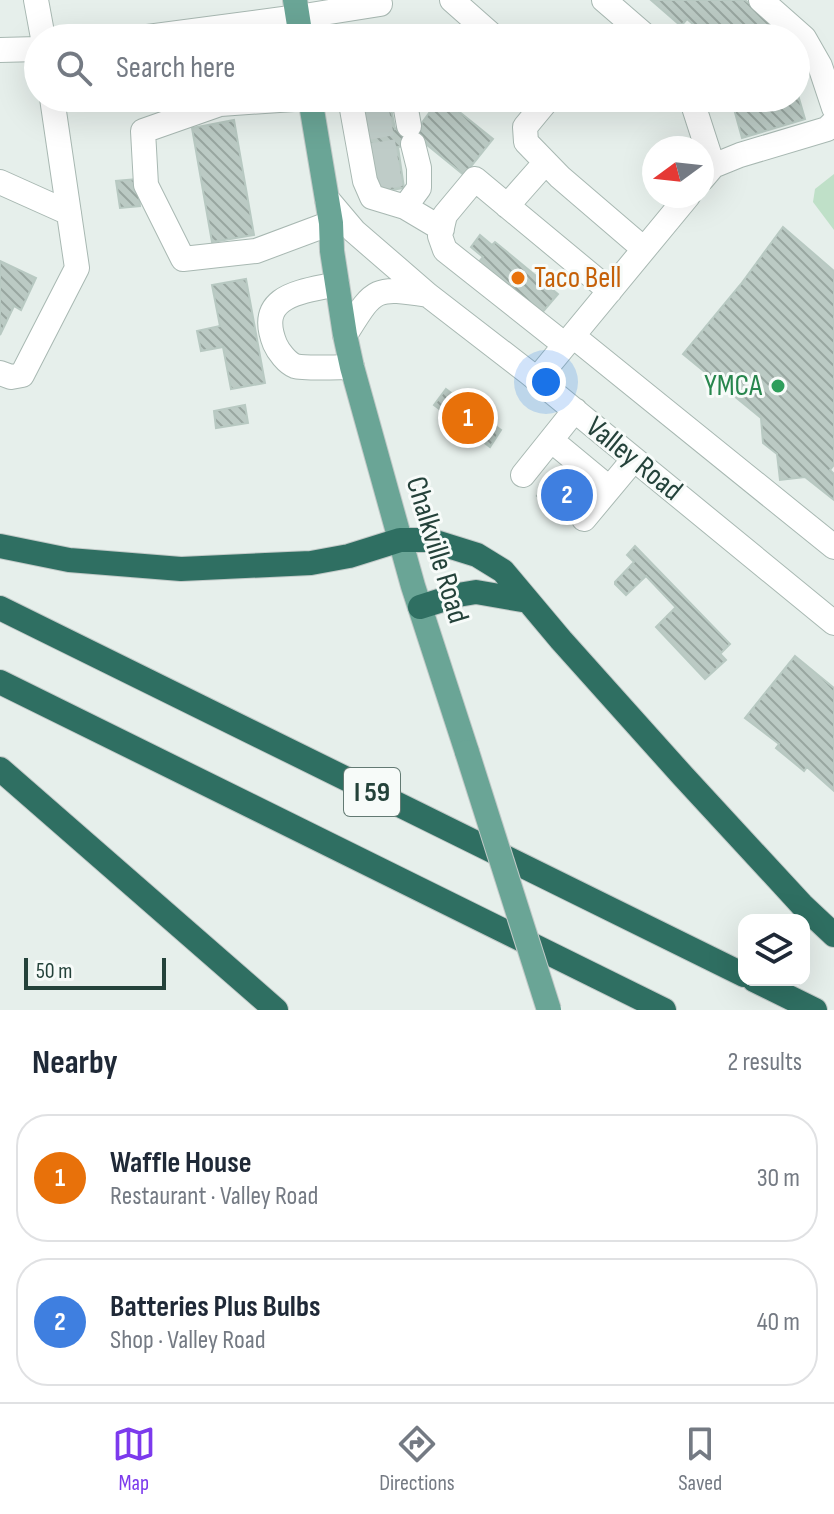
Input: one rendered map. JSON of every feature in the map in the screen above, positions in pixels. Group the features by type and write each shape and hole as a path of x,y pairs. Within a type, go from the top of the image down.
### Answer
{"highway":[{"path":"0,546 69,560 181,569 311,563 349,556 400,540 429,540 477,555 503,571 682,775 802,905 834,935"},
{"path":"420,607 476,592 528,601"},
{"name":"I 59","path":"0,608 738,972"},
{"name":"I 59","path":"0,682 664,1010"},
{"path":"0,769 276,1010"},
{"path":"766,986 815,1010"}],"main road":[{"name":"Chalkville Road","path":"312,112 352,367 420,607 549,1010"}],"street":[{"path":"36,0 40,24"},
{"path":"452,0 479,24"},
{"path":"604,0 632,24"},
{"path":"761,0 788,24"},
{"path":"251,24 380,4"},
{"path":"810,48 820,66 834,108"},
{"path":"0,50 24,49"},
{"path":"0,373 11,377 22,375 77,268 54,112"},
{"path":"197,112 143,131 146,185 183,259 256,251 327,203 369,168"},
{"path":"537,112 525,127 526,142 545,163 644,249"},
{"path":"694,112 700,136"},
{"path":"358,114 372,197 405,207 442,229"},
{"path":"714,169 740,155 827,129 834,122"},
{"path":"405,132 419,188 405,207"},
{"path":"507,206 545,163"},
{"path":"610,291 475,179 445,215 440,236 445,250 569,341 834,547"},
{"path":"0,182 69,213"},
{"name":"Valley Road","path":"327,203 354,231 428,295 537,379 834,623"},
{"path":"537,379 678,208"},
{"path":"337,284 290,295 278,302 271,316 270,330 276,348 295,366 352,367"},
{"path":"345,335 372,296 397,290 428,295"},
{"path":"523,475 575,410"},
{"path":"551,440 609,488"},
{"path":"584,519 634,459"}],"green space":[{"path":"834,174 834,230 813,202 815,189"}],"building":[{"path":"651,0 745,0 774,24 693,24 687,19 679,24"},
{"path":"365,112 392,112 395,129 421,124 430,112 459,112 493,139 464,175 426,142 398,147 404,188 379,192"},
{"path":"735,112 803,112 805,119 742,138"},
{"path":"234,120 254,235 212,242 192,128"},
{"path":"137,179 140,206 120,208 116,181"},
{"name":"YMCA","path":"783,227 834,271 834,465 830,470 834,474 834,500 805,477 780,480 777,454 763,443 761,418 683,354"},
{"name":"Taco Bell","path":"480,235 492,245 495,242 558,294 540,315 478,263 483,257 471,247"},
{"path":"0,261 36,278 21,310 14,306 0,335"},
{"path":"246,279 265,383 231,389 223,347 201,351 197,331 220,326 212,285"},
{"path":"446,389 501,430 490,447 434,405"},
{"path":"245,405 248,423 216,428 214,411"},
{"path":"562,467 594,494 569,523 537,496"},
{"path":"635,546 730,644 720,654 646,576 626,595 615,584 634,562 627,555"},
{"path":"676,607 726,660 705,679 656,627"},
{"path":"795,656 834,688 834,791 807,767 804,771 776,748 779,744 745,718"}],"tunnel":[{"path":"368,128 394,123"},
{"path":"373,155 398,151"},
{"path":"377,178 402,174"}],"place":[{"name":"Taco Bell","path":"518,278"},
{"name":"YMCA","path":"778,386"},
{"name":"Waffle House","path":"468,418"},
{"name":"Batteries Plus Bulbs","path":"567,495"}]}
